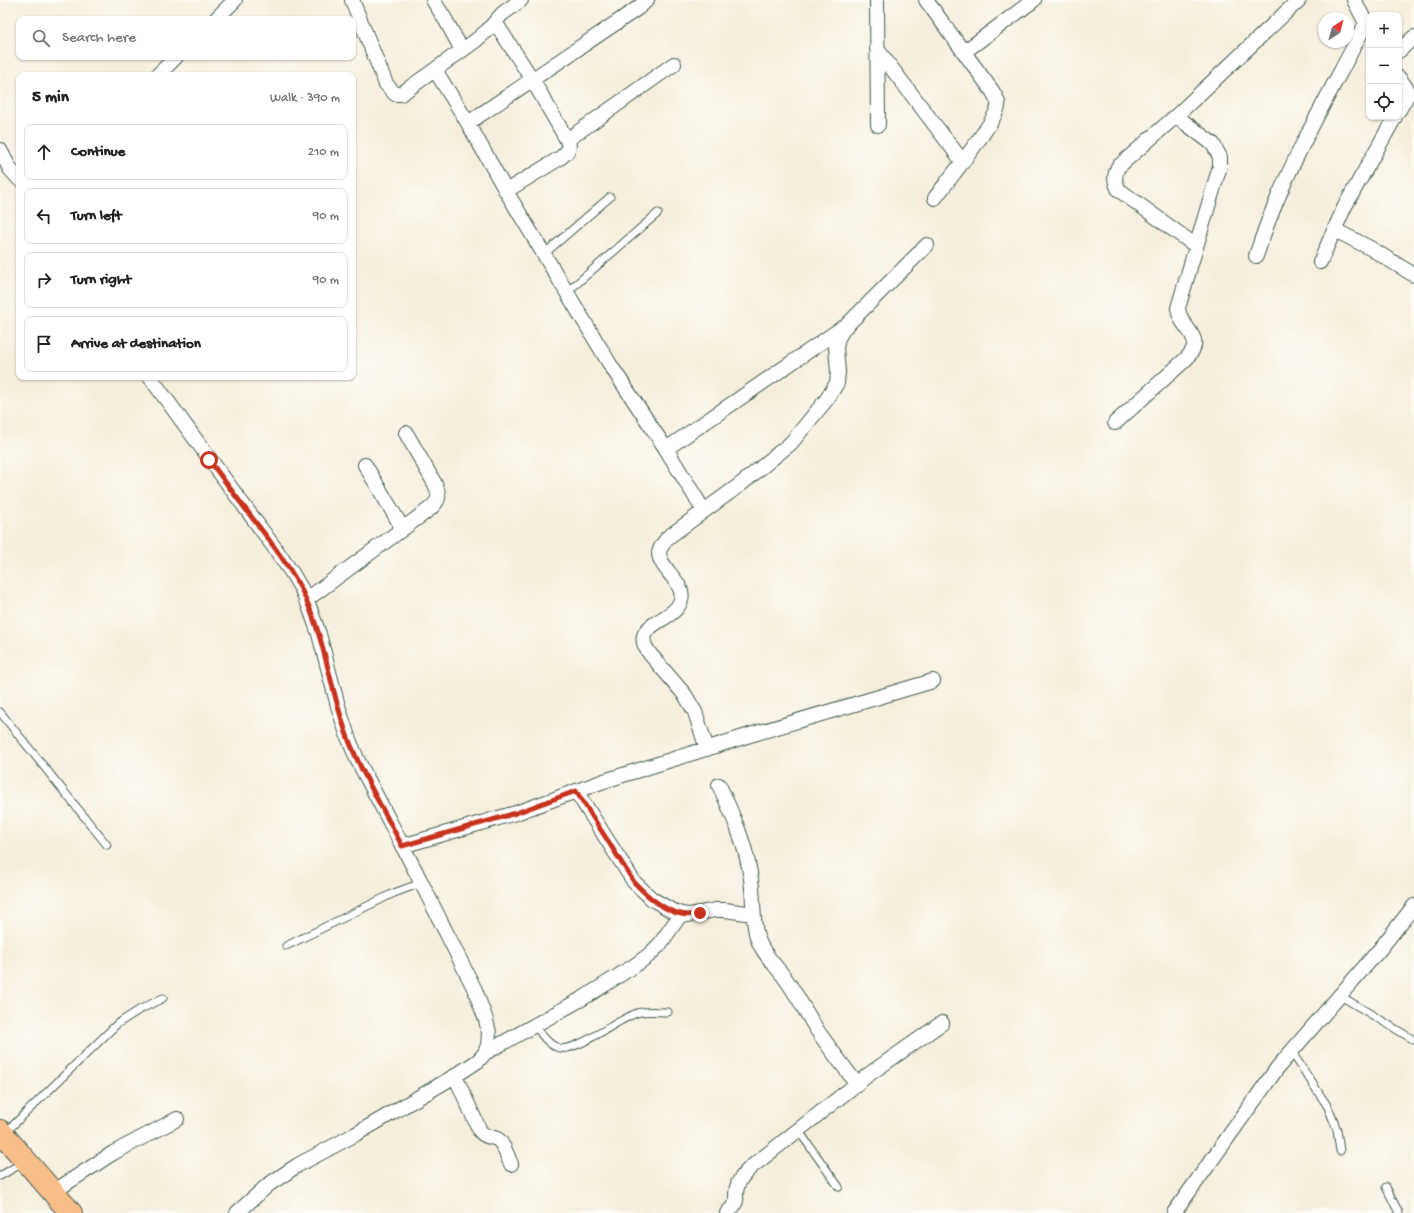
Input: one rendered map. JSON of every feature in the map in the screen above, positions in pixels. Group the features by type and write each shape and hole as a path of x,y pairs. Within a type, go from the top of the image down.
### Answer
{"highway":[{"path":"2,1133 71,1213"}],"street":[{"path":"219,16 235,0"},
{"path":"352,0 386,84 395,94 401,94 462,50 488,30 502,14 521,0"},
{"path":"433,0 462,50"},
{"path":"468,123 638,8 647,0"},
{"path":"877,0 878,125"},
{"path":"926,0 998,101 998,108 994,116 935,198"},
{"path":"964,52 1034,0"},
{"path":"1196,246 1119,190 1114,178 1118,167 1176,116 1298,0"},
{"path":"1354,0 1366,22"},
{"path":"495,22 532,80 569,146 567,152 563,155 506,190"},
{"path":"1256,256 1271,213 1291,169 1366,30"},
{"path":"1402,48 1414,37"},
{"path":"877,49 962,162"},
{"path":"161,72 173,60"},
{"path":"567,140 674,64"},
{"path":"435,70 468,123 506,190 611,366 666,449 704,511"},
{"path":"1402,82 1412,95 1402,107"},
{"path":"1115,423 1192,353 1195,346 1194,338 1178,315 1178,308 1220,166 1220,157 1213,144 1176,116"},
{"path":"1320,262 1349,200 1393,120"},
{"path":"0,150 10,169 16,176"},
{"path":"1335,230 1370,248 1414,275"},
{"path":"666,449 844,328 927,245"},
{"path":"707,749 695,712 685,695 645,648 643,642 644,633 672,613 679,606 681,601 682,595 680,588 661,560 659,554 667,538 741,484 791,443 827,399 837,383 838,372 836,348 838,338 844,328"},
{"path":"152,380 279,554 292,573 306,600 319,634 338,706 357,759 422,883 475,990 489,1033 488,1045 485,1053"},
{"path":"306,600 431,508 439,497 436,484 406,433"},
{"path":"365,465 403,529"},
{"path":"402,846 516,813 576,791 707,749 932,681"},
{"path":"719,785 737,824 745,851 750,873 756,934 760,944 794,991 818,1032 857,1084"},
{"path":"576,791 634,882 652,899 681,914 689,915 715,910 753,914"},
{"path":"1174,1213 1273,1074 1414,907"},
{"path":"237,1213 268,1185 298,1165 356,1134 455,1076 478,1061 485,1053 585,997 634,966 649,955 660,944 681,914"},
{"path":"726,1213 736,1203 737,1188 742,1176 750,1168 857,1084 942,1023"},
{"path":"455,1076 480,1131 486,1136 496,1138 500,1142 511,1164"},
{"path":"53,1192 113,1152 177,1119"}],"lane":[{"path":"544,254 610,197"},
{"path":"567,292 658,213"},
{"path":"0,712 107,845"},
{"path":"286,946 394,894 422,883"},
{"path":"1339,995 1414,1040"},
{"path":"2,1133 117,1024 139,1010 163,998"},
{"path":"535,1025 546,1040 560,1049 568,1048 589,1039 625,1018 638,1013 668,1012"},
{"path":"1292,1051 1328,1107 1337,1130 1340,1151"},
{"path":"798,1130 839,1187"},
{"path":"0,1176 26,1161"},
{"path":"1386,1187 1399,1213"}],"route":[{"path":"209,460 274,547 302,590 319,634 338,706 348,737 357,759 402,846 516,813 576,791 634,882 644,892 652,899 681,914 689,915 700,913"}]}
